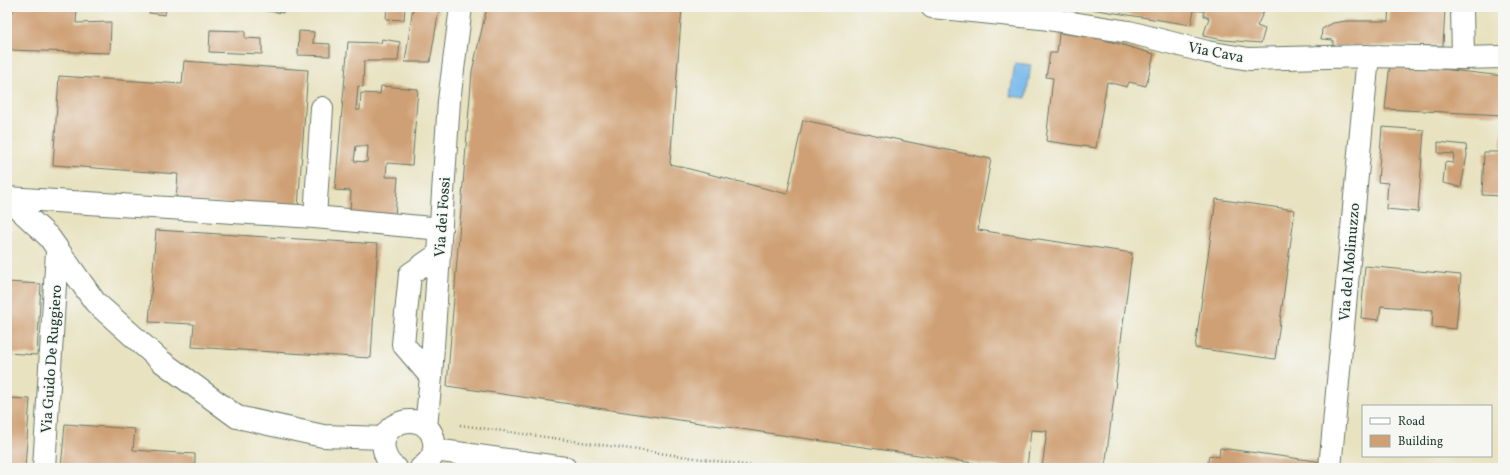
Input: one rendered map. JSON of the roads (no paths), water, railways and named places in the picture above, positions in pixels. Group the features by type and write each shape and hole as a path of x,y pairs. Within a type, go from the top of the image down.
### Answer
{"street":[{"name":"Via dei Fossi","path":"426,427 440,253 449,102 461,7"},
{"name":"Via Cava","path":"932,7 1041,18 1129,32 1207,52 1249,58 1368,56 1463,58 1503,57"},
{"path":"1462,7 1463,58"},
{"name":"Via del Molinuzzo","path":"1330,468 1368,56"},
{"path":"315,217 322,108"},
{"path":"7,198 315,217 441,229"},
{"name":"Via Guido De Ruggiero","path":"7,198 49,238 95,302 161,361 237,417 324,436 384,438"},
{"name":"Via Guido De Ruggiero","path":"44,468 57,251"},
{"path":"431,377 403,344 410,274 440,253"},
{"path":"396,468 387,460 383,447 384,438 390,428 403,421 412,420 426,427 431,433 434,441 435,450 429,463 421,468"},
{"path":"435,450 565,468"}],"water":[{"path":"1015,63 1031,65 1026,98 1010,96"}]}
